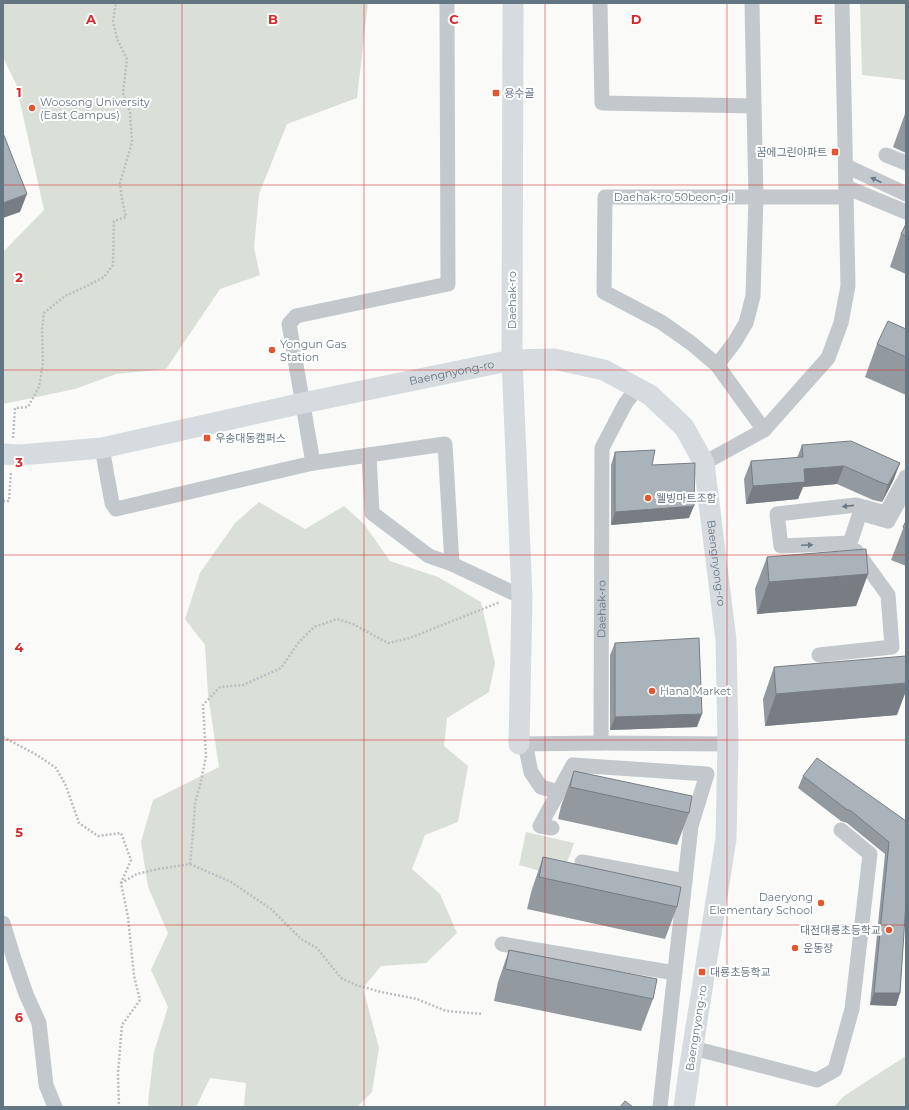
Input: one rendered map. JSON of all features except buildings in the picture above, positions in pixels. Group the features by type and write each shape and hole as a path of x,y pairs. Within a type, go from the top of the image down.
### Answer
{"main road":[{"name":"Daehak-ro","path":"513,3 512,360 517,594 523,744"},
{"name":"Baengnyong-ro","path":"3,454 20,455 102,448 303,403 512,360 554,359 604,370 650,395 684,427 704,462 726,640 728,744 726,839 684,1107"}],"street":[{"path":"313,463 289,324 296,316 448,284 447,3"},
{"path":"600,3 602,103 754,106"},
{"path":"717,365 734,343 746,323 753,296 756,197 752,3"},
{"path":"704,462 764,430 828,358 841,323 848,286 842,3"},
{"path":"886,155 906,163"},
{"path":"846,166 906,194"},
{"path":"846,192 906,212"},
{"name":"Daehak-ro 50beon-gil","path":"764,430 717,365 691,343 661,322 604,292 605,197 756,197 846,192"},
{"name":"Daehak-ro","path":"601,743 602,448 625,404 637,388"},
{"path":"102,448 112,504 116,508 313,463 445,444 452,564"},
{"path":"369,454 372,513 429,556 452,564 517,594"},
{"path":"850,543 782,546 777,514 856,505 886,512 906,477"},
{"path":"850,543 860,513 888,521 906,488"},
{"path":"819,655 892,647 888,595 850,543"},
{"path":"558,792 541,786 531,772 523,744 728,744"},
{"path":"552,828 540,826 573,765 707,774 691,826 660,1107"},
{"path":"693,1048 817,1080 836,1070 852,1009 870,854 841,830"},
{"path":"582,862 685,881"},
{"path":"3,922 26,994 39,1023 46,1086 55,1107"},
{"path":"502,944 675,973"}],"path":[{"path":"15,408 28,407 39,387 43,363 42,330 44,313 65,296 104,277 113,265 114,220 126,217 120,183 132,142 130,112 123,93 127,60 117,39 114,21 116,3"},
{"path":"190,864 195,803 206,756 203,705 220,687 243,685 281,668 299,642 314,627 337,619 353,624 388,643 410,638 517,594"},
{"path":"3,737 37,754 56,768 66,786 79,823 98,836 120,833 131,860 121,883 128,917 134,976 140,1000 122,1025 118,1074 120,1107"},
{"path":"121,883 137,874 190,864 231,882 271,909 301,939 317,948 341,978 356,985 381,992 417,999 446,1011 483,1014"}],"shaded area":[{"path":"3,3 368,3 357,98 287,124 259,194 254,248 260,275 220,289 166,369 116,374 75,389 3,404 3,252 44,210 16,84 3,57"},
{"path":"860,3 906,3 906,80 862,75"},
{"path":"259,502 305,529 344,506 364,524 390,561 438,577 481,602 495,663 489,692 447,718 444,746 468,766 458,822 425,835 412,869 440,894 457,933 426,963 381,966 363,988 379,1048 372,1092 357,1107 244,1107 246,1083 210,1078 196,1107 149,1107 148,1102 154,1052 168,1007 151,970 168,933 148,887 141,842 153,800 219,767 208,695 205,645 185,619 200,573 235,523"},
{"path":"526,832 574,843 562,877 519,865"},
{"path":"906,1056 906,1107 834,1107 844,1096"}],"place":[{"name":"용수골","path":"496,93"},
{"name":"Woosong University (East Campus)","path":"32,108"},
{"name":"꿈에그린아파트","path":"835,152"},
{"name":"Yongun Gas Station","path":"272,350"},
{"name":"우송대동캠퍼스","path":"207,438"},
{"name":"웰빙마트조합","path":"648,498"},
{"name":"Hana Market","path":"652,691"},
{"name":"Daeryong Elementary School","path":"821,903"},
{"name":"대전대룡초등학교","path":"889,930"},
{"name":"운동장","path":"795,948"},
{"name":"대룡초등학교","path":"702,972"}]}
